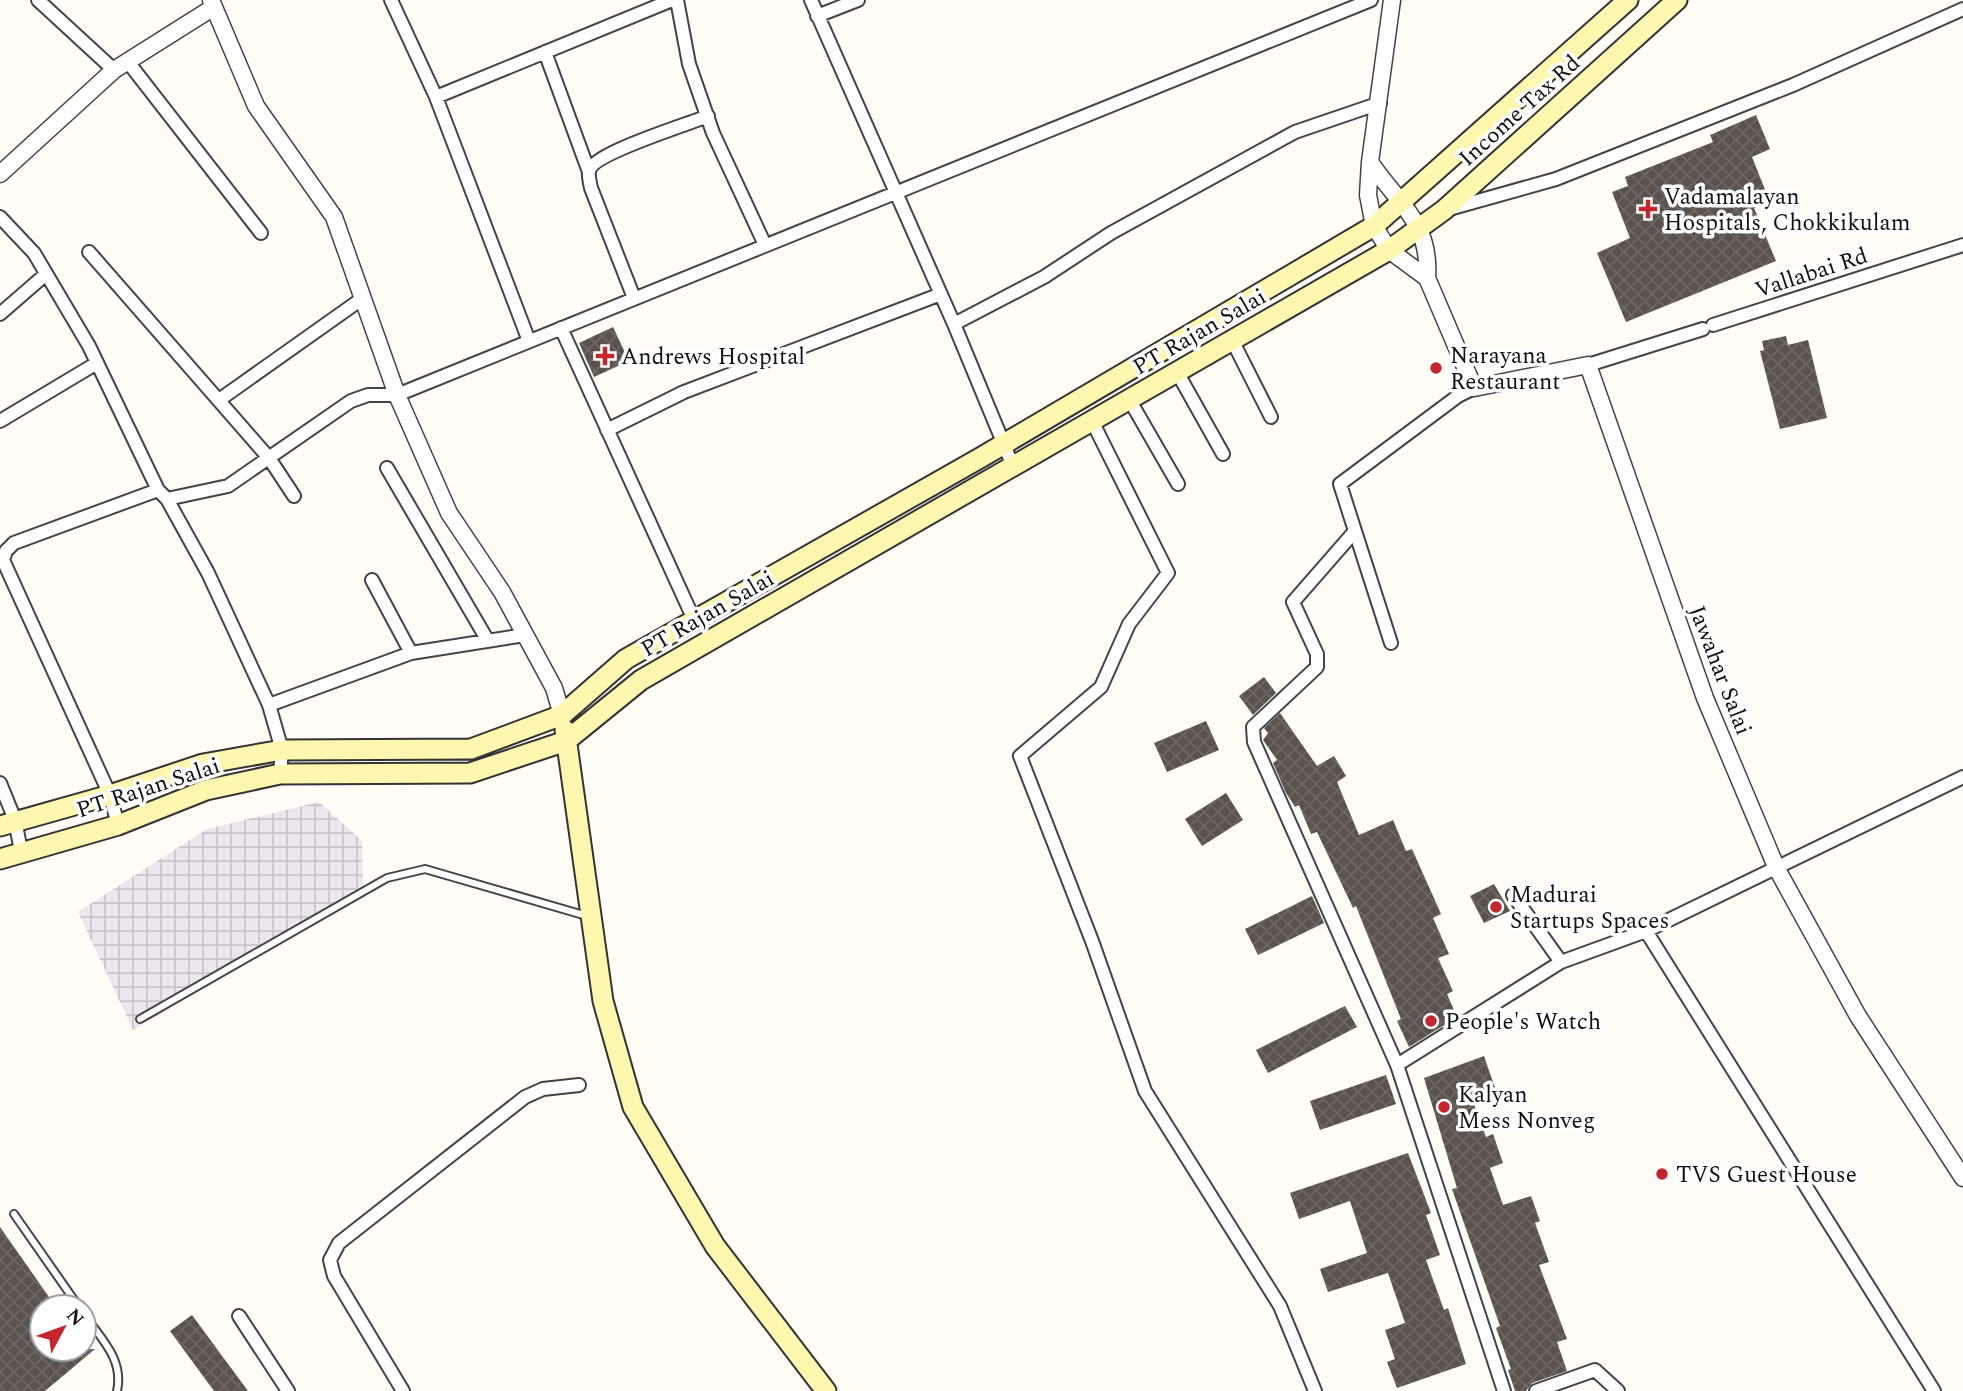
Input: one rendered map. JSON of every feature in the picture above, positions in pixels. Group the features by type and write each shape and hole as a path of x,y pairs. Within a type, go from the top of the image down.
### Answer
{"main road":[{"name":"Income Tax Rd","path":"1374,226 1627,0"},
{"name":"Income Tax Rd","path":"1389,250 1444,210 1677,0"},
{"name":"PT Rajan Salai","path":"7,823 110,795 203,764 282,750 471,749 562,715 626,659 1002,445 1374,226"},
{"name":"PT Rajan Salai","path":"0,859 118,825 206,790 279,775 470,773 566,741 641,680 1012,464 1389,250"},
{"path":"810,556 817,578"},
{"path":"562,715 603,1001 633,1107 715,1246 826,1391"}],"street":[{"path":"38,0 121,66 261,233"},
{"path":"391,0 436,97 529,341"},
{"path":"436,97 675,0 689,64 765,245"},
{"path":"810,0 941,294 1012,464"},
{"path":"817,16 858,0"},
{"path":"118,825 110,795 3,560 6,551 15,543 163,494 228,486 351,401 368,395 397,395 1371,0"},
{"path":"1392,0 1368,195 1374,226 1389,250 1427,278"},
{"path":"0,174 121,66 213,4 256,106 334,217 397,395 449,513 502,592 554,688 562,715"},
{"path":"1444,210 1556,179 1793,85 1963,9"},
{"path":"545,52 589,172 591,187 634,298"},
{"path":"954,324 1044,277 1111,233 1294,132 1380,103"},
{"path":"589,172 593,164 614,152 709,116"},
{"path":"1370,162 1387,187 1403,201 1420,228 1428,257 1427,278 1474,388"},
{"path":"0,217 34,253 97,363 163,494 208,573 269,705 282,750 279,775"},
{"name":"Vallabai Rd","path":"1588,365 1963,245"},
{"path":"89,252 269,458 294,496"},
{"path":"0,314 46,274"},
{"path":"607,430 684,392 941,294"},
{"path":"219,400 363,298"},
{"path":"561,328 695,622"},
{"path":"1232,340 1271,417"},
{"path":"0,421 97,363"},
{"path":"1391,643 1340,484 1458,396 1474,388 1588,365"},
{"name":"Jawahar Salai","path":"1588,365 1705,698 1777,869 1858,1016 1963,1178"},
{"path":"1177,372 1223,454"},
{"path":"1129,399 1178,484"},
{"path":"1092,421 1168,573 1129,624 1101,687 1020,756 1093,941 1145,1091 1280,1306 1315,1391"},
{"path":"387,468 488,640"},
{"path":"1355,531 1293,602 1317,654 1317,667 1253,727 1254,742 1397,1065 1504,1391"},
{"path":"372,580 411,653"},
{"path":"269,705 411,653 525,635"},
{"path":"1397,1065 1561,962 1646,931 1963,778"},
{"path":"0,783 7,823 21,851"},
{"path":"1513,895 1561,962"},
{"path":"1646,931 1934,1391"},
{"path":"403,1391 334,1276 330,1260 339,1243 525,1097 542,1089 579,1085"},
{"path":"239,1316 288,1391"},
{"path":"1536,1391 1595,1370 1618,1391"}],"lane":[{"path":"140,1019 387,878 408,871 425,869 592,918"},
{"path":"14,1214 69,1293"},
{"path":"98,1335 116,1361 121,1375 117,1391"}],"shaded area":[{"path":"319,802 362,841 363,891 133,1030 78,912 207,829"}],"building":[{"path":"1756,115 1770,149 1752,157 1770,202 1754,208 1776,261 1626,322 1597,253 1630,238 1612,192 1628,186 1625,177 1713,142 1710,135"},
{"path":"613,327 629,361 594,377 579,343"},
{"path":"1786,336 1788,345 1808,340 1827,418 1780,429 1760,351 1764,350 1762,341"},
{"path":"1264,677 1276,693 1253,715 1239,696"},
{"path":"1280,713 1317,766 1334,756 1346,776 1337,782 1359,835 1393,820 1406,851 1412,849 1441,914 1433,918 1449,954 1438,958 1453,991 1447,994 1457,1017 1409,1047 1397,1021 1401,1019 1356,906 1353,908 1317,832 1311,834 1299,805 1295,807 1286,793 1273,763 1277,760 1263,740 1268,733 1264,728"},
{"path":"1206,721 1219,750 1167,772 1154,743"},
{"path":"1226,793 1243,820 1202,846 1185,819"},
{"name":"Madurai Startups Spaces","path":"1494,884 1510,911 1484,923 1470,896"},
{"path":"1312,896 1324,923 1258,955 1245,929"},
{"path":"1345,1006 1357,1027 1268,1073 1256,1050"},
{"path":"1484,1056 1495,1088 1471,1096 1486,1137 1493,1134 1503,1163 1490,1168 1503,1205 1531,1196 1540,1221 1535,1223 1549,1262 1539,1265 1567,1339 1557,1342 1567,1371 1532,1383 1526,1391 1515,1391 1508,1370 1511,1369 1496,1328 1500,1326 1452,1189 1457,1188 1424,1078"},
{"path":"1386,1075 1396,1104 1320,1130 1310,1101"},
{"path":"1408,1153 1431,1213 1426,1215 1440,1255 1426,1260 1444,1310 1448,1308 1466,1364 1397,1388 1387,1362 1395,1359 1385,1330 1405,1323 1388,1273 1328,1292 1320,1269 1367,1253 1350,1201 1299,1219 1290,1193"},
{"path":"0,1227 46,1293 28,1293 28,1363 78,1363 45,1391 0,1391"},
{"path":"192,1315 248,1391 214,1391 170,1331"}],"place":[{"name":"Vadamalayan Hospitals, Chokkikulam","path":"1648,209"},
{"name":"Andrews Hospital","path":"605,356"},
{"name":"Narayana Restaurant","path":"1436,368"},
{"name":"Madurai Startups Spaces","path":"1496,907"},
{"name":"People's Watch","path":"1431,1021"},
{"name":"Kalyan Mess Nonveg","path":"1444,1107"},
{"name":"TVS Guest House","path":"1662,1174"}]}
